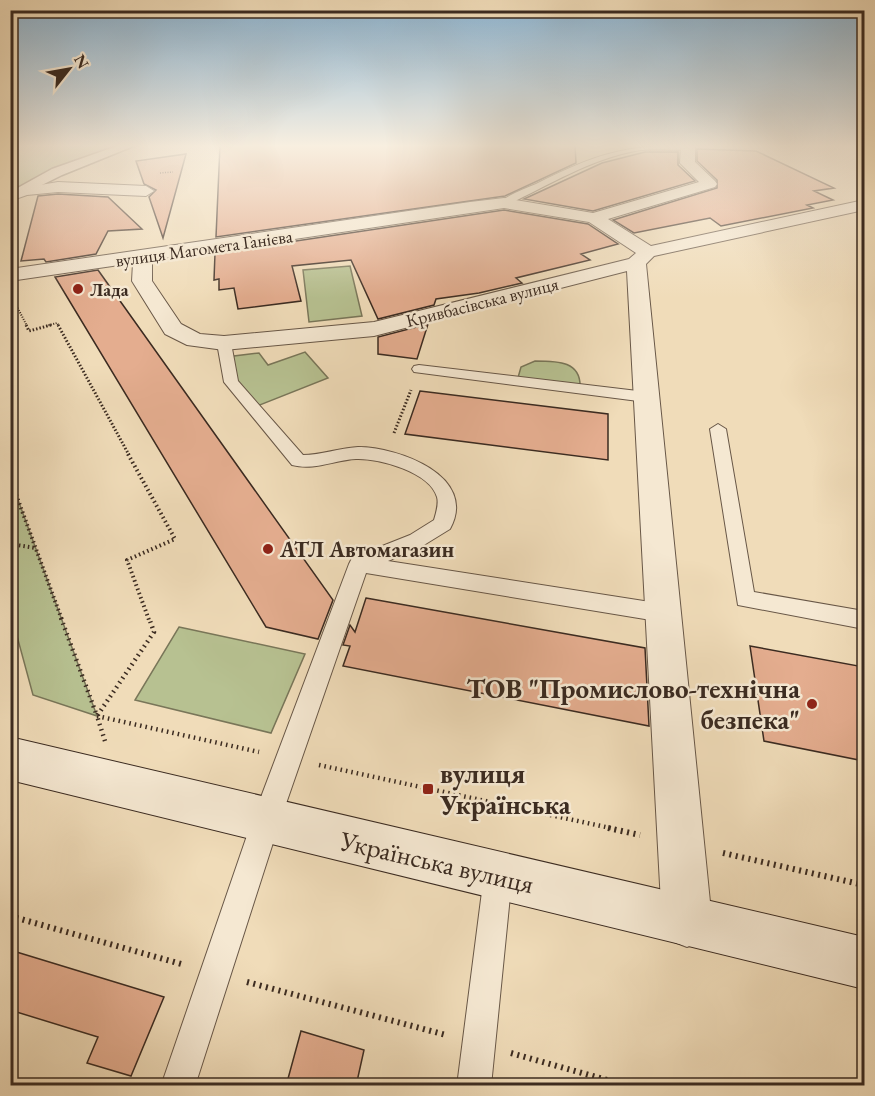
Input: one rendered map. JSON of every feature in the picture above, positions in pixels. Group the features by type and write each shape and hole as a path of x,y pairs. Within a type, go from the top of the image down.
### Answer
{"street":[{"name":"вулиця Магомета Ганієва","path":"10,275 504,203 567,211 594,218 668,196"},
{"name":"Кривбасівська вулиця","path":"144,256 142,281 173,329 195,340 224,342 374,329 642,258 864,205"},
{"path":"594,218 642,258 646,397 687,922"},
{"name":"Українська вулиця","path":"10,758 864,963"}],"lane":[{"name":"вулиця Магомета Ганієва","path":"504,203 518,196"},
{"path":"178,1086 267,821 359,564 417,540 443,524 446,497 437,483 419,469 385,456 358,453 311,462 298,461 231,382 224,342"},
{"path":"419,369 646,397"},
{"path":"718,429 745,600 864,620"},
{"path":"359,564 663,613"},
{"path":"474,1086 498,876"}],"path":[{"path":"10,295 29,331 57,323 175,539 127,560 154,632 97,716"},
{"path":"385,456 419,369"},
{"path":"10,478 120,784"},
{"path":"10,544 37,548"},
{"path":"97,716 864,885"},
{"path":"10,916 628,1086"}],"green space":[{"path":"350,266 362,316 309,322 303,270"},
{"path":"305,352 328,378 252,408 231,382 226,357 259,353 268,365"},
{"path":"535,361 567,364 577,373 580,389 517,381 521,367"},
{"path":"10,478 97,716 33,695 11,614"},
{"path":"179,627 305,654 271,733 135,700"}],"building":[{"path":"38,196 108,197 142,229 108,231 96,254 46,262 44,259 21,261"},
{"path":"174,196 163,238 149,197"},
{"path":"218,196 504,196 216,237"},
{"path":"530,196 644,196 593,211 524,199"},
{"path":"691,196 825,196 833,200 807,205 813,208 721,226 710,218 634,233 613,220"},
{"path":"504,210 588,224 618,244 581,254 590,260 516,278 522,283 479,293 436,299 434,305 378,319 351,260 292,266 301,301 238,309 234,288 219,290 219,279 214,280 215,253"},
{"path":"98,270 333,600 318,639 266,627 55,277"},
{"path":"428,324 417,359 378,354 378,337"},
{"path":"420,391 608,414 608,460 405,434"},
{"path":"366,598 645,648 649,726 343,666 350,646 343,645 350,625 355,632"},
{"name":"ТОВ \"Промислово-технічна безпека\"","path":"750,646 864,667 864,761 764,741"},
{"path":"10,950 164,997 131,1076 87,1063 98,1037 10,1010"},
{"path":"301,1031 364,1050 356,1086 286,1086"}],"place":[{"name":"Лада","path":"78,289"},
{"name":"АТЛ Автомагазин","path":"268,549"},
{"name":"ТОВ \"Промислово-технічна безпека\"","path":"812,704"},
{"name":"вулиця Українська","path":"428,789"}]}
